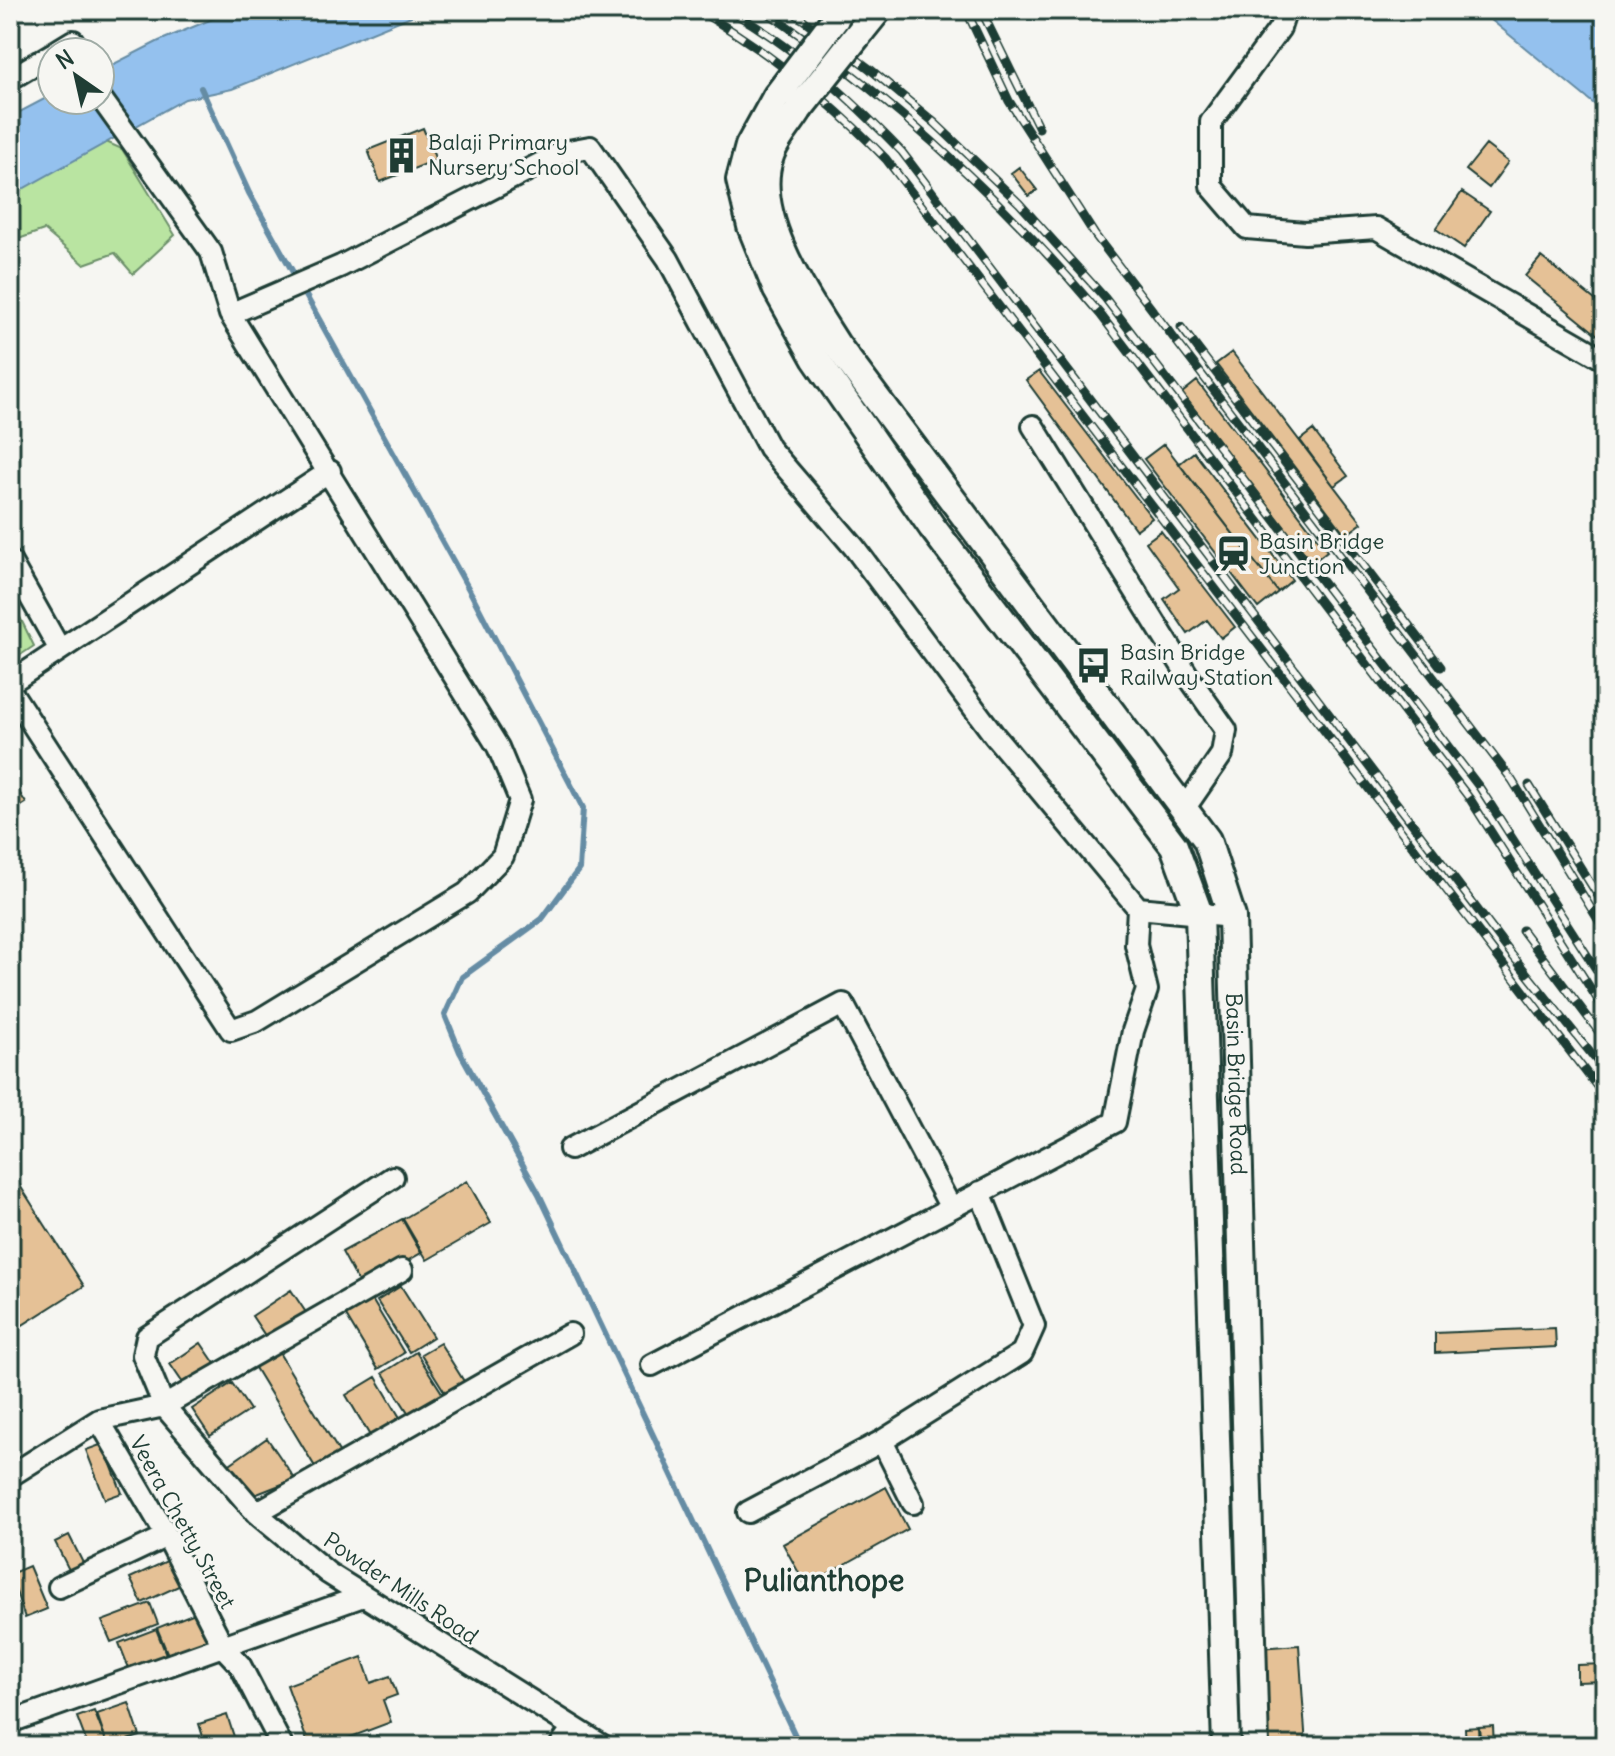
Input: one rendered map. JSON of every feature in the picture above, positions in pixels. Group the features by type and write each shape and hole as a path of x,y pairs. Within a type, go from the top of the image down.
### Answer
{"main road":[{"path":"788,103 878,10"},
{"path":"788,103 838,14"},
{"name":"Basin Bridge Road","path":"788,103 770,156 766,190 793,277 836,344 1207,840 1232,917 1255,1746"},
{"name":"Basin Bridge Road","path":"788,103 749,146 740,180 751,226 777,290 815,358 932,527 1174,846 1199,914 1226,1746"}],"street":[{"path":"1286,10 1280,28 1211,122 1211,186 1247,228 1305,233 1376,228 1605,360"},
{"path":"10,79 36,64"},
{"path":"10,690 231,1030 257,1021 467,893 503,856 520,800 498,747 330,471 230,314 211,252 113,116"},
{"path":"230,314 321,274 563,152 590,147 668,259 769,448 854,547 994,735 1138,908 1136,945 1147,990 1133,1031 1115,1122 652,1365"},
{"path":"1033,426 1190,679 1226,730 1222,754 1184,809"},
{"path":"10,683 330,471"},
{"path":"10,561 59,648"},
{"path":"1138,908 1232,917"},
{"path":"570,1149 843,1004 951,1208"},
{"name":"Powder Mills Road","path":"393,1177 147,1337 143,1355 164,1406 256,1513 328,1573 603,1746"},
{"path":"748,1512 882,1441 1022,1353 1034,1326 980,1192"},
{"path":"10,1476 99,1420 164,1406 402,1270"},
{"path":"256,1513 570,1334"},
{"name":"Veera Chetty Street","path":"99,1420 167,1536 224,1648 240,1665 282,1746"},
{"path":"882,1441 913,1503"},
{"path":"59,1587 167,1536"},
{"path":"10,1722 363,1596"},
{"path":"560,1746 573,1727"}],"green space":[{"path":"104,141 122,149 175,235 133,274 115,253 84,264 44,230 10,242 10,193"},
{"path":"10,597 34,646 10,662"}],"water":[{"path":"234,10 426,10 232,89 185,99 10,196 10,117 36,103 36,116 116,116 116,63"},
{"path":"1479,10 1605,10 1605,113"}],"building":[{"name":"Balaji Primary Nursery School","path":"423,128 436,160 380,182 368,150"},
{"path":"1486,145 1508,162 1489,188 1466,170"},
{"path":"1019,167 1037,190 1029,196 1011,173"},
{"path":"1462,192 1490,211 1464,248 1436,229"},
{"path":"1541,257 1605,308 1605,341 1525,276"},
{"path":"1232,352 1362,523 1346,535 1216,364"},
{"path":"1039,371 1152,518 1136,530 1026,380"},
{"path":"1197,381 1327,551 1312,563 1182,393"},
{"path":"1313,430 1348,476 1334,486 1300,440"},
{"path":"1164,444 1278,592 1258,608 1144,459"},
{"path":"1194,452 1292,580 1278,592 1179,464"},
{"path":"1161,531 1235,627 1221,638 1207,620 1188,634 1164,599 1179,588 1146,542"},
{"path":"10,778 26,803 10,813"},
{"path":"10,1170 84,1286 13,1331 10,1326"},
{"path":"467,1181 491,1223 427,1260 403,1219"},
{"path":"402,1219 421,1253 361,1287 342,1252"},
{"path":"401,1286 433,1337 409,1352 377,1301"},
{"path":"291,1290 309,1317 270,1343 252,1316"},
{"path":"371,1298 404,1353 378,1369 345,1314"},
{"path":"1555,1328 1556,1347 1435,1353 1435,1333"},
{"path":"201,1343 218,1368 187,1389 170,1364"},
{"path":"440,1343 465,1383 446,1394 421,1354"},
{"path":"278,1351 341,1455 317,1470 254,1366"},
{"path":"416,1352 444,1396 411,1417 383,1373"},
{"path":"376,1377 402,1421 372,1439 346,1395"},
{"path":"232,1383 250,1410 210,1436 192,1409"},
{"path":"267,1438 295,1479 252,1496 227,1466"},
{"path":"103,1444 122,1493 105,1499 86,1450"},
{"path":"886,1487 908,1529 806,1586 783,1544"},
{"path":"69,1535 86,1569 72,1576 55,1542"},
{"path":"171,1559 183,1584 142,1603 130,1578"},
{"path":"29,1566 47,1609 25,1618 10,1574"},
{"path":"150,1603 158,1624 111,1642 102,1621"},
{"path":"200,1611 214,1644 171,1662 157,1628"},
{"path":"156,1629 169,1662 132,1676 119,1643"},
{"path":"1299,1645 1306,1746 1266,1746 1259,1648"},
{"path":"362,1657 371,1683 390,1676 397,1695 383,1700 391,1722 327,1746 309,1746 287,1685"},
{"path":"1605,1664 1605,1681 1577,1682 1577,1665"},
{"path":"129,1703 140,1736 108,1746 97,1714"},
{"path":"94,1711 108,1746 88,1746 77,1717"},
{"path":"227,1715 237,1746 206,1746 199,1724"},
{"path":"1493,1726 1494,1746 1481,1746 1479,1727"},
{"path":"1478,1727 1479,1746 1466,1746 1465,1728"}],"waterway":[{"path":"201,88 249,193 472,595 583,808 579,869 542,919 462,977 445,1015 460,1052 539,1194 800,1746"}],"railway":[{"path":"698,10 749,42 797,78 886,159 1605,1097"},
{"path":"729,10 777,40 821,75 902,152 1512,955 1605,1071"},
{"path":"764,10 900,113 1024,230 1100,314 1470,799 1605,1011"},
{"path":"790,10 870,69 935,123 1019,203 1105,298 1480,788 1605,983"},
{"path":"966,10 1009,101 1095,235 1512,780 1605,931"},
{"path":"981,10 1039,128"},
{"path":"1181,327 1441,667"},
{"path":"1529,785 1605,907"},
{"path":"1522,930 1605,1040"}],"place":[{"name":"Balaji Primary Nursery School","path":"402,155"},
{"name":"Basin Bridge Junction","path":"1233,554"},
{"name":"Basin Bridge Railway Station","path":"1094,665"}],"district":[{"name":"Pulianthope","path":"824,1581"}]}
